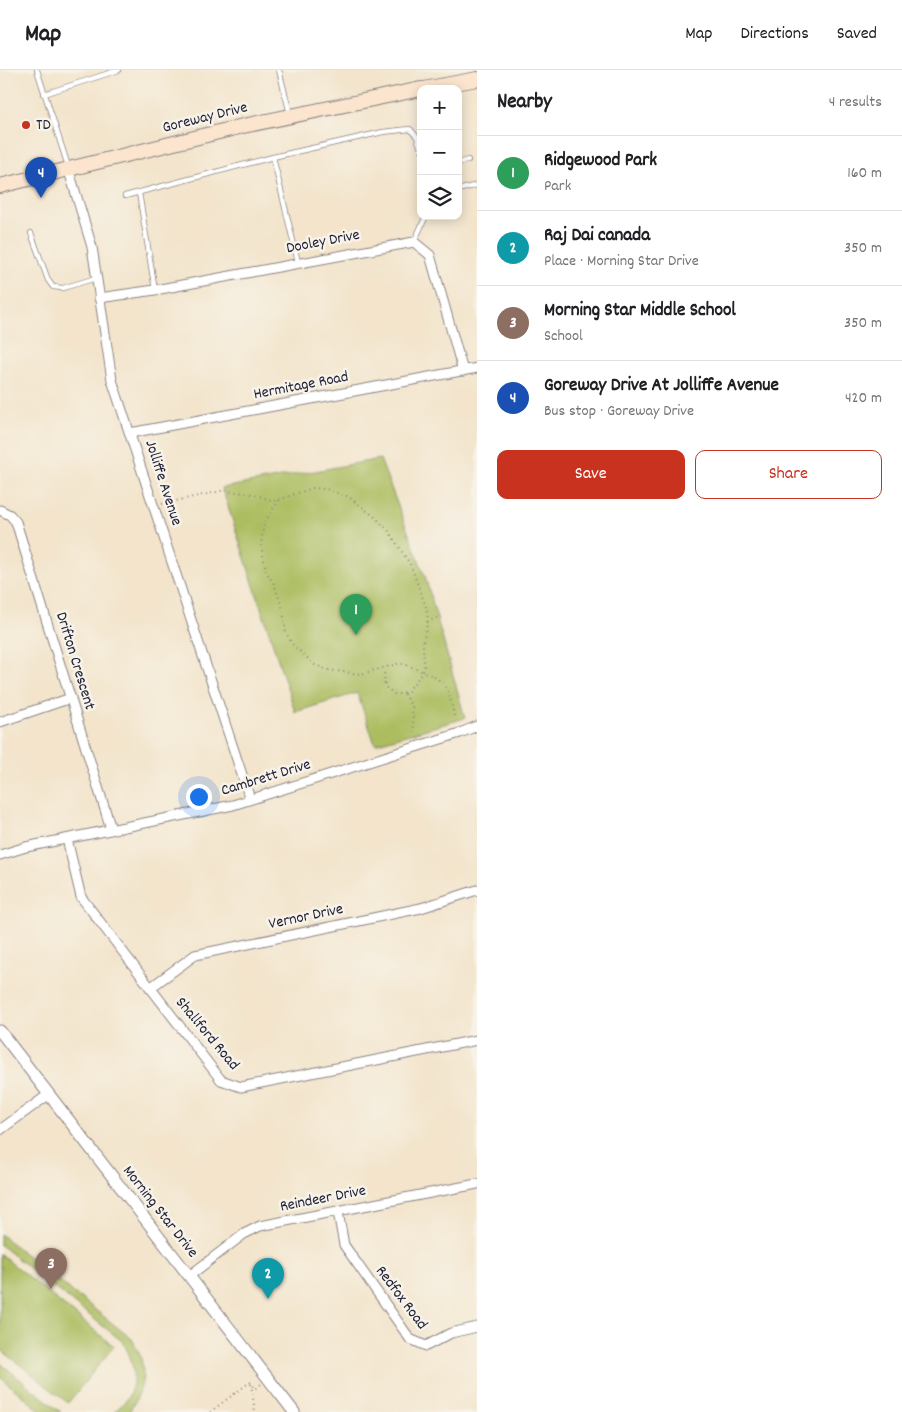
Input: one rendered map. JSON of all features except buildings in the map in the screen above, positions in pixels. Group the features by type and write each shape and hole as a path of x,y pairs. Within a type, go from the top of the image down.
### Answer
{"main road":[{"name":"Goreway Drive","path":"447,85 477,78"},
{"name":"Goreway Drive","path":"0,186 69,171 290,115 417,92"}],"street":[{"name":"Jolliffe Avenue","path":"69,171 92,247 112,380 250,799"},
{"name":"Dooley Drive","path":"99,298 155,290 414,242"},
{"path":"414,242 430,255 463,371"},
{"name":"Hermitage Road","path":"130,433 477,368"},
{"name":"Drifton Crescent","path":"0,510 10,515 16,522 111,829"},
{"path":"0,722 71,698"},
{"name":"Cambrett Drive","path":"0,855 13,850 111,829 213,810 452,736 477,726"},
{"name":"Shallford Road","path":"67,839 81,897 221,1080 241,1087 477,1040"},
{"name":"Vernor Drive","path":"150,988 195,955 421,908 477,890"},
{"name":"Morning Star Drive","path":"0,1031 294,1412"},
{"path":"0,1130 48,1095"},
{"name":"Reindeer Drive","path":"189,1276 251,1229 477,1184"},
{"name":"Redfox Road","path":"338,1212 344,1245 410,1339 426,1346 451,1333 477,1327"}],"lane":[{"path":"37,70 69,171"},
{"path":"44,94 119,70"},
{"path":"279,70 290,115"},
{"path":"125,196 273,157 383,132 410,129 417,137"},
{"path":"273,157 298,262"},
{"path":"462,162 468,160"},
{"path":"462,189 477,185"},
{"path":"139,193 155,290"},
{"path":"414,242 424,220"},
{"path":"31,233 48,280 53,286 63,288 97,278"}],"path":[{"path":"154,505 221,491 249,493 266,500 279,500 313,488 326,489 349,497 375,517 388,530 410,564 426,607 427,622 423,643 423,672 404,694 396,695 388,691 383,681 384,669"},
{"path":"279,500 264,523 261,545 266,571 274,584 283,610 286,633 293,645 315,665 328,670 361,674 397,664 404,664 434,676 443,683 449,693 455,719"},
{"path":"427,622 441,616"},
{"path":"404,694 412,707 414,732"},
{"path":"250,1382 256,1389 269,1378"},
{"path":"210,1412 250,1382"},
{"path":"250,1382 255,1412"}],"green space":[{"path":"380,459 425,576 465,718 375,744 357,693 295,712 222,488"},
{"path":"0,1234 132,1339 141,1358 143,1375 139,1393 129,1412 113,1412 122,1405 132,1388 133,1369 131,1359 122,1341 0,1245"},
{"path":"0,1254 114,1346 68,1403 0,1349"},
{"path":"0,1363 61,1412 42,1412 0,1377"}],"place":[{"name":"TD","path":"26,125"},
{"name":"Goreway Drive At Jolliffe Avenue","path":"41,198"},
{"name":"Ridgewood Park","path":"356,635"},
{"name":"Morning Star Middle School","path":"51,1289"},
{"name":"Raj Dai canada","path":"268,1299"}]}
